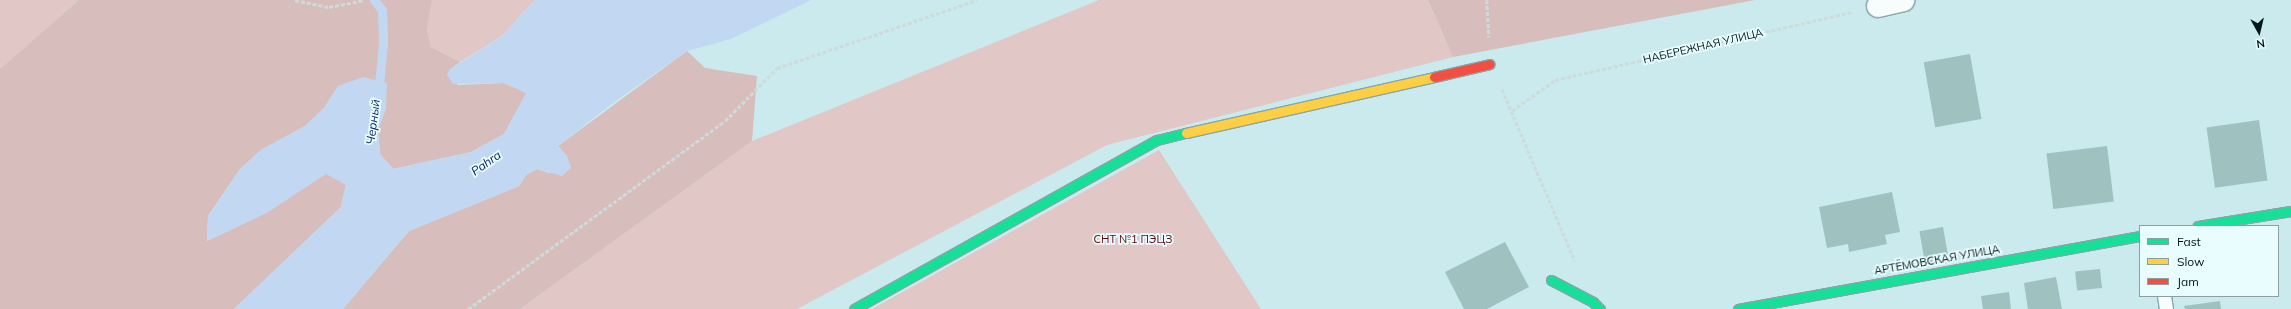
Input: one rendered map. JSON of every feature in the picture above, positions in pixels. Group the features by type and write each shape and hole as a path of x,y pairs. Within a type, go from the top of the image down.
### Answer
{"street":[{"path":"1878,6 1902,0"},
{"path":"854,309 1157,140 1490,64"},
{"path":"2204,225 2291,211"},
{"name":"АРТЁМОВСКАЯ УЛИЦА","path":"1738,309 2139,236"},
{"path":"1551,280 1593,302 1600,309"}],"lane":[{"path":"2164,297 2166,309"}],"path":[{"path":"295,0 329,8 364,0"},
{"path":"468,309 725,121 777,68 977,0"},
{"path":"1487,0 1490,64 1512,111 1593,302"},
{"name":"НАБЕРЕЖНАЯ УЛИЦА","path":"1512,111 1555,80 1878,6"}],"green space":[{"path":"0,0 79,0 0,69"},
{"path":"432,0 535,0 502,36 460,62 431,47 427,30"},
{"path":"1099,0 1428,0 1453,57 1107,145 797,309 520,309 752,141"},
{"name":"СНТ №1 ПЭЦЗ","path":"1159,150 1261,309 872,309"}],"shaded area":[{"path":"79,0 432,0 427,30 431,47 460,62 449,70 458,85 504,83 527,93 504,134 471,152 393,169 380,154 378,130 386,108 338,86 324,108 305,126 261,150 240,169 208,216 207,241 268,212 326,173 346,184 341,207 234,309 0,309 0,69"},
{"path":"1428,0 1755,0 1453,57"},
{"path":"687,51 705,68 757,76 752,141 520,309 343,309 409,231 519,186 526,175 537,169 549,173 567,156 558,146"}],"water":[{"name":"Pahra","path":"535,0 811,0 731,39 687,51 613,103 558,146 567,156 571,168 562,176 537,169 526,175 519,186 409,231 343,309 234,309 341,207 346,185 326,174 268,212 207,241 208,217 240,169 261,150 305,126 324,108 338,86 363,77 387,83 386,108 378,130 380,154 393,169 471,152 504,134 526,93 504,83 453,84 447,75 449,70 502,36"}],"building":[{"path":"1970,54 1981,119 1935,127 1924,62"},
{"path":"2259,120 2267,180 2215,188 2207,127"},
{"path":"2107,146 2114,202 2053,209 2046,153"},
{"path":"1892,192 1900,232 1885,235 1887,244 1849,252 1848,244 1827,248 1819,207"},
{"path":"1943,227 1949,260 1925,265 1919,231"},
{"path":"1505,242 1529,287 1487,309 1464,309 1445,272"},
{"path":"2100,269 2102,288 2077,291 2075,272"},
{"path":"2056,277 2062,309 2028,309 2024,283"},
{"path":"2009,292 2011,309 1983,309 1981,296"},
{"path":"2220,301 2221,309 2185,309 2184,306"}],"waterway":[{"name":"Черный","path":"374,0 382,10 383,44 378,94"}],"traffic: fast":[{"path":"854,309 1157,140 1186,133"},
{"path":"2204,225 2291,211"},
{"path":"1738,309 2139,236"},
{"path":"1551,280 1593,302 1600,309"}],"traffic: slow":[{"path":"1186,133 1434,77"}],"traffic: jam":[{"path":"1434,77 1490,64"}]}
